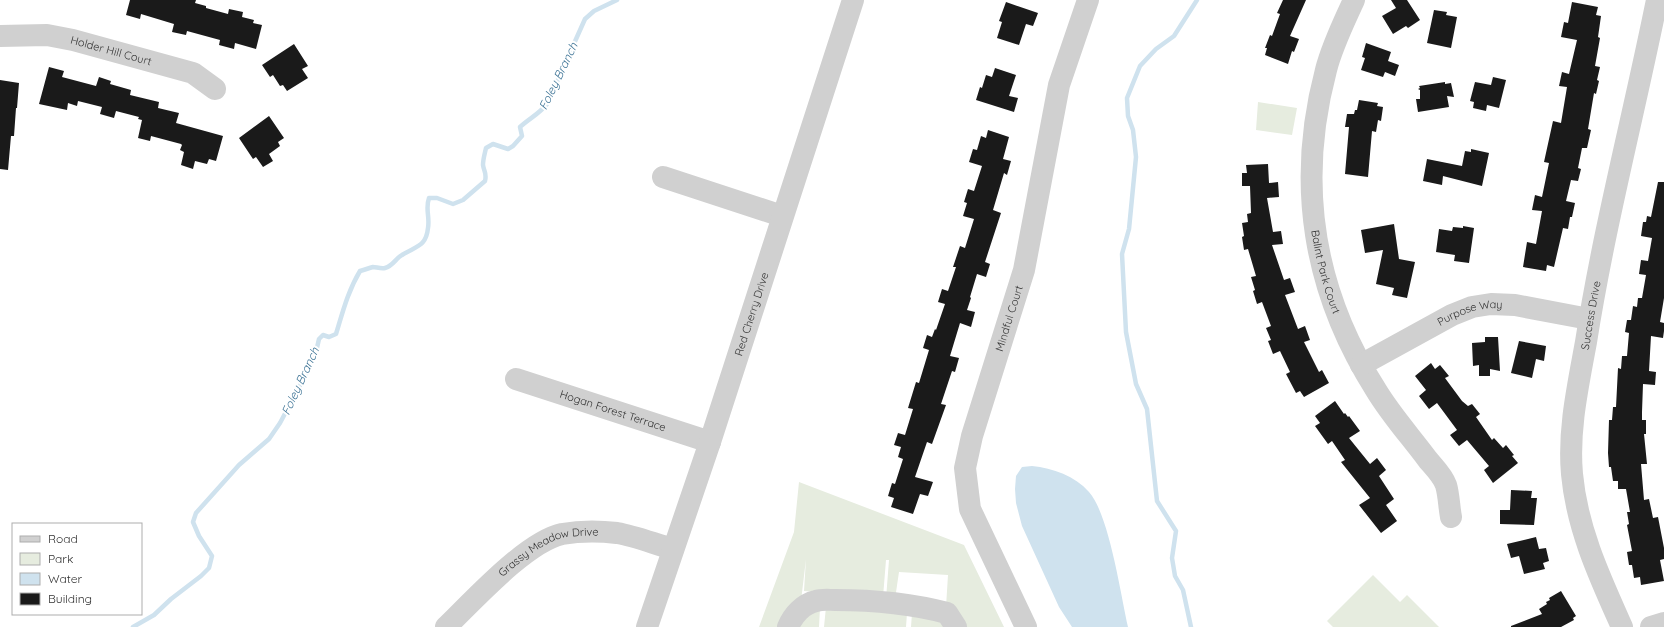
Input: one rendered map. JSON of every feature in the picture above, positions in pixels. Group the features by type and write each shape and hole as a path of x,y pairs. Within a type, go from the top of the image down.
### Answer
{"street":[{"name":"Red Cherry Drive","path":"647,627 710,442 853,0"},
{"name":"Mindful Court","path":"1026,627 970,509 965,468 972,436 1024,270 1058,85 1088,0"},
{"name":"Balint Park Court","path":"1354,0 1326,68 1315,121 1311,170 1313,218 1321,266 1335,312 1380,397 1446,484 1451,518"},
{"name":"Success Drive","path":"1622,627 1591,556 1579,517 1572,474 1572,427 1589,319 1659,1"},
{"name":"Holder Hill Court","path":"0,36 46,35 73,40 193,73 215,89"},
{"path":"663,177 782,216"},
{"name":"Purpose Way","path":"1362,365 1452,315 1472,307 1490,304 1515,305 1589,319"},
{"name":"Hogan Forest Terrace","path":"516,379 710,442"},
{"name":"Grassy Meadow Drive","path":"446,627 533,547 561,535 587,532 618,534 673,549"},
{"path":"788,627 792,617 816,600 848,600 924,607 947,613 956,627"},
{"path":"1651,627 1664,623"}],"green space":[{"path":"1258,102 1297,108 1292,135 1256,130"},
{"path":"799,482 964,545 1004,627 964,627 946,607 948,575 899,572 895,599 886,599 889,560 886,560 883,597 804,591 806,559 801,601 782,627 759,627 794,532"},
{"path":"1373,575 1400,602 1407,595 1439,627 1333,627 1327,621"},
{"path":"826,607 907,613 906,627 824,627"},
{"path":"820,608 819,627 793,627"},
{"path":"912,613 931,615 949,627 911,627"}],"water":[{"path":"1032,466 1056,471 1077,481 1089,492 1096,503 1103,518 1108,536 1128,627 1072,627 1059,607 1022,526 1016,503 1016,476 1022,467"}],"building":[{"path":"130,0 196,0 195,3 206,6 206,8 228,14 229,9 243,12 242,17 254,20 253,23 262,25 256,49 235,43 234,49 219,45 220,40 187,31 186,35 172,32 174,24 141,14 140,19 126,15"},
{"path":"1283,0 1306,0 1290,36 1299,39 1294,52 1292,51 1288,64 1265,55 1267,48 1265,48 1270,35 1272,36 1280,14 1277,13"},
{"path":"1391,0 1407,0 1420,20 1408,28 1406,26 1393,34 1382,16 1396,8"},
{"path":"1006,2 1038,13 1033,26 1026,24 1019,45 997,38 1002,22 999,21"},
{"path":"1572,2 1598,7 1596,15 1601,16 1598,37 1600,38 1595,66 1600,67 1597,80 1599,81 1596,94 1594,93 1588,129 1591,130 1587,148 1582,148 1578,168 1581,169 1578,181 1571,180 1566,201 1575,203 1572,217 1570,217 1568,229 1563,228 1554,267 1547,265 1546,271 1523,267 1527,242 1536,244 1542,211 1532,210 1535,195 1542,197 1549,163 1544,162 1553,121 1561,123 1567,87 1559,86 1562,72 1569,74 1577,40 1561,37 1564,22 1568,23"},
{"path":"1434,10 1447,12 1446,15 1457,17 1451,48 1427,43"},
{"path":"1366,43 1391,52 1388,61 1399,65 1395,76 1385,72 1383,77 1361,70 1365,58 1362,57"},
{"path":"294,44 308,66 302,69 308,78 287,91 283,85 280,86 273,75 270,77 262,65"},
{"path":"49,67 64,71 62,77 96,86 99,77 111,81 110,84 131,90 130,95 159,102 158,108 179,113 176,123 223,136 216,161 209,159 207,164 195,161 193,169 181,165 184,152 180,150 181,144 151,136 150,141 138,138 142,120 138,119 139,117 116,111 114,118 100,114 102,107 78,101 77,106 68,103 67,110 39,104"},
{"path":"995,68 1016,75 1009,96 1018,98 1014,112 976,100 986,75 992,77"},
{"path":"1493,77 1506,80 1499,108 1487,105 1486,111 1473,108 1474,102 1470,101 1475,82 1491,85"},
{"path":"0,80 19,83 14,136 11,136 8,170 0,169"},
{"path":"1445,82 1445,84 1451,83 1454,97 1447,96 1449,107 1418,112 1416,99 1420,99 1420,90 1418,89 1420,88 1419,86"},
{"path":"1359,100 1378,103 1377,106 1383,107 1381,121 1378,120 1376,132 1372,131 1368,177 1345,174 1349,127 1345,127 1347,114 1354,114 1355,110 1357,110"},
{"path":"269,116 284,138 278,142 280,146 269,154 273,161 263,167 256,157 253,159 239,138"},
{"path":"988,130 1009,137 1003,159 1011,161 1007,175 1004,173 993,210 1001,213 985,262 990,264 986,277 977,274 970,297 967,310 975,312 971,327 960,323 950,356 959,358 955,372 952,371 941,404 946,405 932,444 927,442 915,477 933,482 928,496 920,494 913,514 891,507 894,498 888,496 892,483 895,484 903,459 898,457 901,447 894,445 898,433 905,435 913,409 908,408 916,382 919,383 929,350 923,348 927,335 932,337 935,329 936,330 945,304 938,302 942,289 948,291 956,267 953,267 960,246 965,248 974,219 963,216 967,203 964,202 968,189 974,191 982,166 969,162 973,149 977,150 981,136 986,138"},
{"path":"1471,149 1489,153 1482,186 1443,176 1442,185 1423,181 1427,159 1462,166 1465,151 1471,152"},
{"path":"1268,164 1269,183 1278,182 1279,197 1267,198 1273,232 1281,231 1283,244 1272,245 1284,280 1290,278 1295,292 1285,295 1298,329 1305,326 1310,340 1304,342 1319,372 1322,370 1329,383 1304,397 1300,391 1296,393 1286,374 1290,372 1280,351 1273,354 1268,341 1271,340 1266,328 1271,326 1262,302 1257,304 1251,277 1256,276 1248,249 1244,250 1242,223 1248,222 1247,214 1251,213 1250,186 1242,186 1242,173 1247,173 1246,165"},
{"path":"1658,182 1664,182 1664,298 1660,322 1664,323 1664,331 1663,338 1651,336 1649,371 1656,372 1655,385 1643,384 1642,420 1646,420 1646,434 1644,434 1647,464 1641,464 1644,500 1649,499 1653,518 1658,517 1664,548 1664,559 1660,560 1664,581 1641,585 1640,577 1634,578 1632,565 1629,565 1627,552 1632,551 1627,525 1629,524 1627,512 1630,512 1626,489 1618,489 1618,481 1613,481 1611,467 1609,467 1609,420 1612,420 1613,407 1616,407 1618,368 1621,369 1622,356 1627,356 1629,333 1625,332 1627,320 1631,320 1633,306 1637,307 1638,298 1642,298 1646,275 1639,274 1641,260 1648,261 1652,238 1641,236 1643,222 1646,222 1647,216 1651,217"},
{"path":"1394,224 1399,259 1415,262 1407,298 1392,295 1394,288 1376,284 1383,250 1365,253 1361,230"},
{"path":"1463,226 1474,228 1469,263 1454,261 1455,255 1436,252 1439,229 1452,231 1453,227 1463,228"},
{"path":"1485,337 1498,337 1500,371 1490,369 1490,376 1479,376 1479,365 1473,366 1472,343 1485,342"},
{"path":"1519,341 1546,346 1544,361 1536,359 1532,378 1511,373"},
{"path":"1431,363 1435,369 1440,365 1449,376 1445,378 1462,401 1468,406 1472,404 1480,414 1476,417 1492,440 1494,438 1503,448 1506,445 1514,455 1512,456 1518,463 1493,483 1484,470 1489,466 1467,440 1459,446 1450,435 1457,430 1437,403 1429,409 1419,396 1426,390 1415,376"},
{"path":"1335,401 1344,414 1345,413 1348,417 1349,416 1360,431 1349,438 1370,464 1377,458 1386,470 1379,476 1394,499 1386,505 1397,521 1381,533 1359,505 1370,498 1341,462 1345,460 1332,441 1328,444 1315,426 1320,423 1315,416"},
{"path":"1511,490 1532,491 1531,498 1537,498 1534,525 1500,524 1500,510 1510,510"},
{"path":"1536,537 1539,549 1546,548 1549,561 1543,563 1545,569 1524,574 1519,556 1511,558 1507,544"},
{"path":"1561,591 1576,616 1573,618 1574,620 1561,627 1511,627 1542,614 1539,609 1547,604 1546,602 1550,600 1549,598"}],"waterway":[{"name":"Foley Branch","path":"133,627 154,615 209,568 212,556 199,536 193,522 196,513 239,465 269,439 280,423 305,376 316,352 319,339 323,335 329,337 336,334 349,294 360,271 373,267 388,267 400,256 423,243 428,228 427,206 429,198 437,198 453,204 463,200 485,181 486,174 483,165 486,148 493,144 508,149 513,146 522,136 520,127 541,111 547,104 585,19 594,11 617,0"},
{"path":"1191,627 1183,590 1175,576 1172,558 1176,531 1157,501 1147,409 1136,384 1126,332 1122,254 1129,229 1136,157 1133,130 1128,116 1127,98 1140,66 1156,49 1174,36 1197,0"}]}
